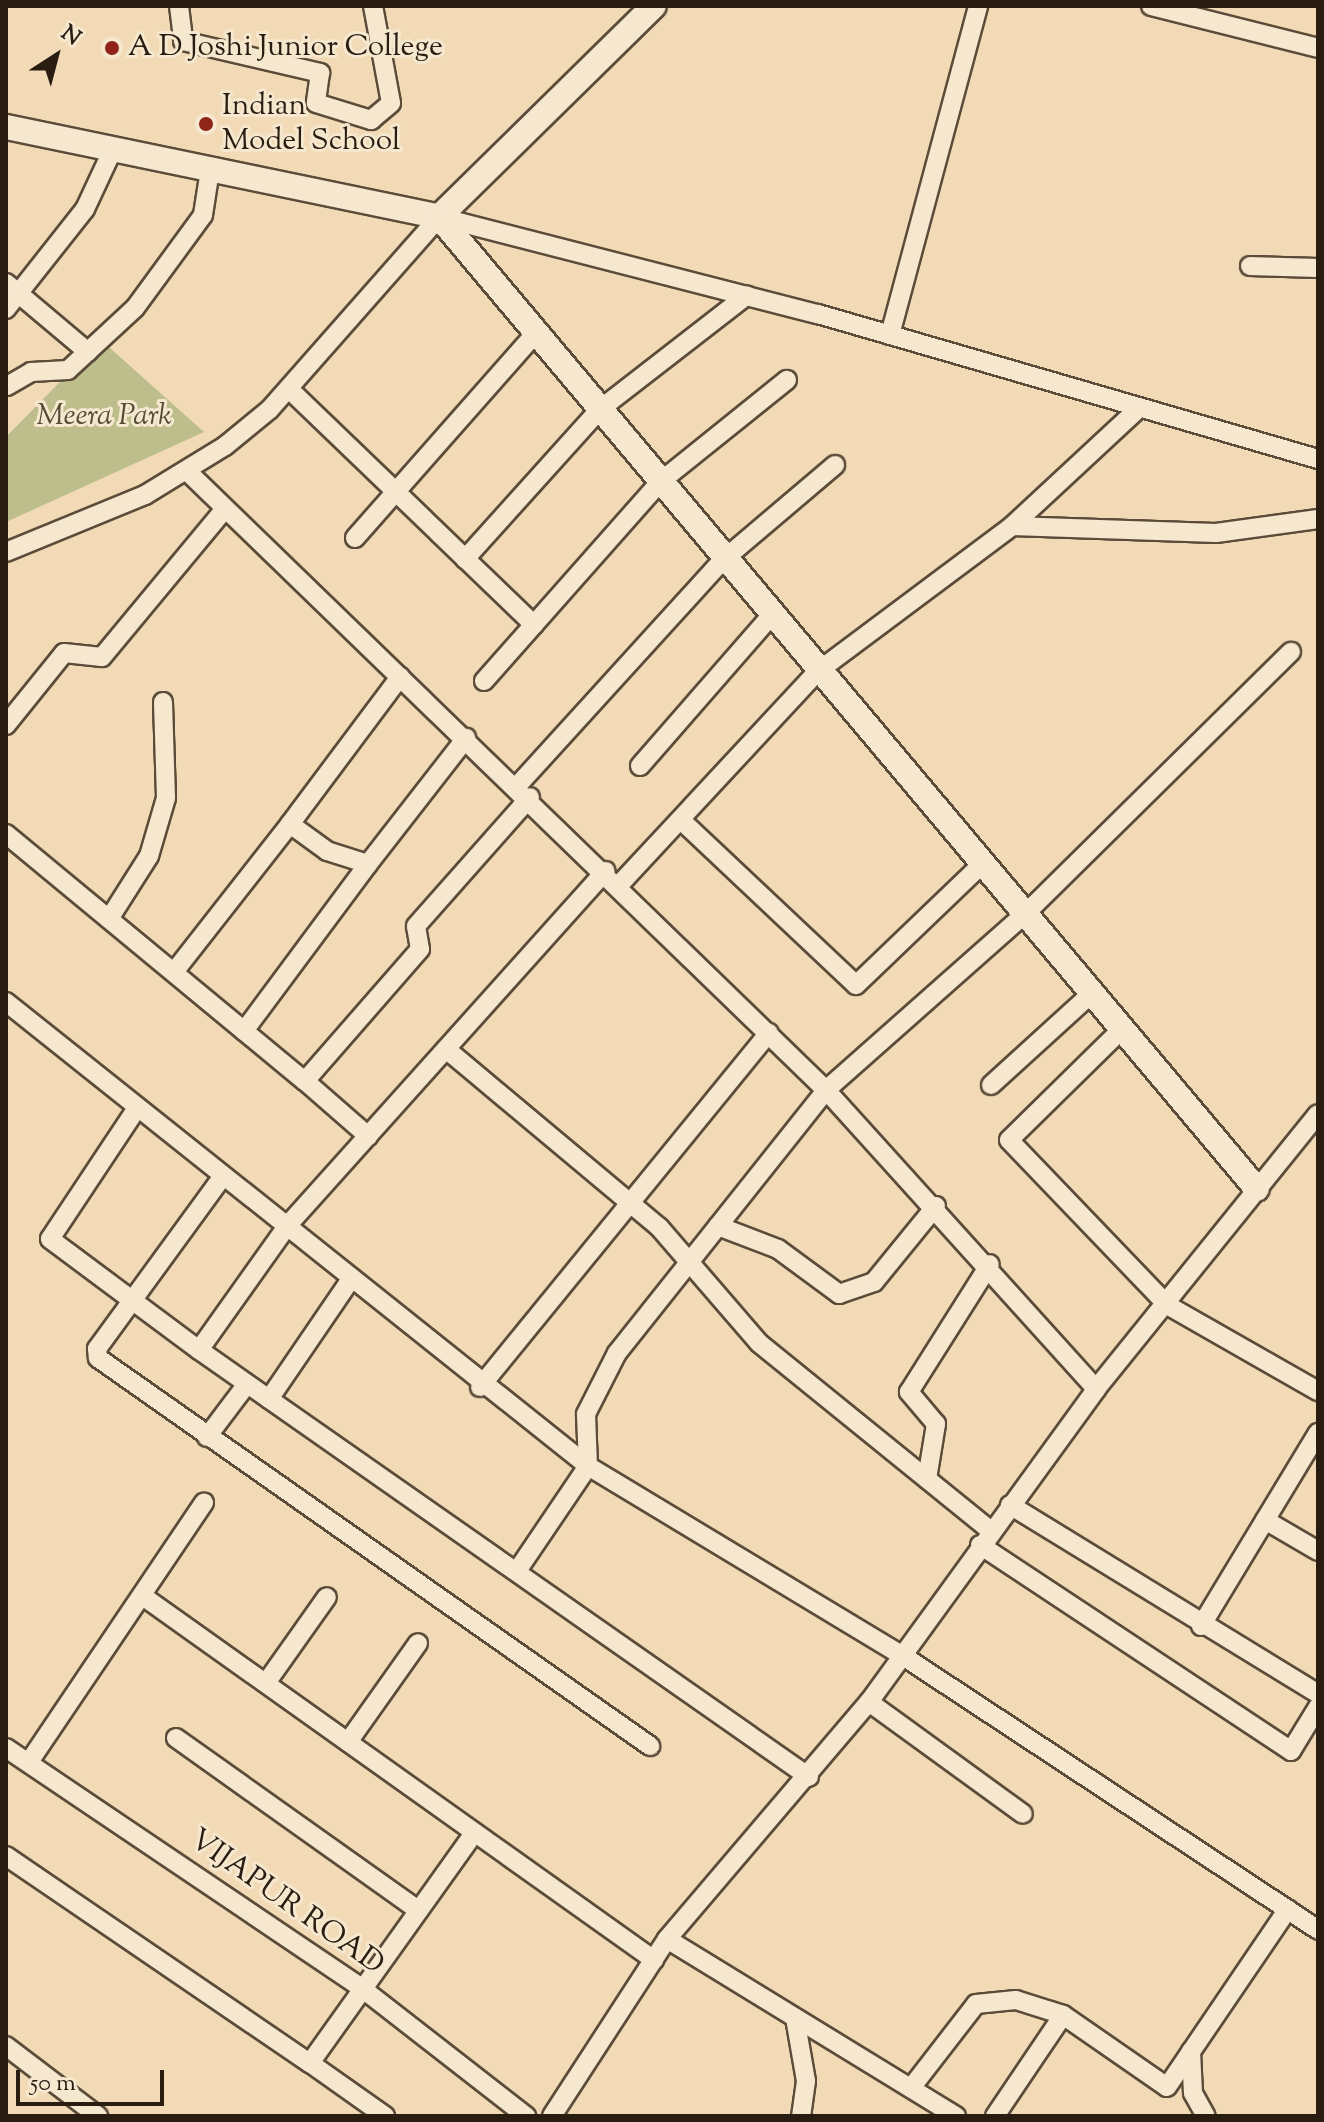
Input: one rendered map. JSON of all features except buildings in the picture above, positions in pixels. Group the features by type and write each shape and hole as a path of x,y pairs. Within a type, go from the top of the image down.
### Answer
{"street":[{"path":"179,6 183,41 320,73 316,103 371,120 391,103 373,6"},
{"path":"6,552 189,473 289,389 439,217 654,6"},
{"path":"890,335 978,6"},
{"path":"1151,6 1318,48"},
{"path":"6,127 439,217 747,295 1318,459"},
{"path":"6,309 12,288 85,209 113,149"},
{"path":"7,386 31,372 68,370 135,308 203,215 210,170"},
{"path":"439,217 817,672 1257,1189"},
{"path":"1250,266 1318,268"},
{"path":"12,288 88,352"},
{"path":"465,559 599,410 747,295"},
{"path":"355,538 535,334"},
{"path":"484,681 660,482 787,380"},
{"path":"289,389 534,625"},
{"path":"619,885 682,821 817,672 1012,526 1138,409"},
{"path":"305,1081 420,949 416,926 524,791 723,560 835,465"},
{"path":"189,473 400,677 524,791 826,1090 990,1264 1096,1389"},
{"path":"6,725 64,653 102,657 225,509"},
{"path":"1012,526 1216,533 1318,519"},
{"path":"640,766 771,616"},
{"path":"519,1568 588,1466 592,1402 617,1353 826,1090 1024,915 1291,652"},
{"path":"174,972 400,677"},
{"path":"109,919 149,856 166,798 163,702"},
{"path":"244,1031 466,738"},
{"path":"682,821 856,985 981,865"},
{"path":"290,824 327,851 368,864"},
{"path":"6,834 368,1136"},
{"path":"199,1350 287,1226 605,871"},
{"path":"991,1085 1091,994"},
{"path":"6,1002 287,1226 480,1387 588,1466 903,1656 1318,1930"},
{"path":"1121,1030 1009,1140 1167,1305 1318,1391"},
{"path":"480,1387 769,1033"},
{"path":"446,1049 691,1260 759,1343 927,1479 985,1538 1291,1751 1318,1707"},
{"path":"137,1108 50,1239 199,1350 519,1568 809,1777"},
{"path":"552,2116 667,1939 809,1777 869,1702 1096,1389 1167,1305 1318,1114"},
{"path":"223,1176 96,1355 207,1437 650,1746"},
{"path":"718,1226 778,1249 839,1294 874,1282 936,1206"},
{"path":"927,1479 936,1424 909,1392 990,1264"},
{"path":"269,1399 351,1279"},
{"path":"207,1437 247,1384"},
{"path":"1201,1626 1318,1433"},
{"path":"29,1762 144,1597 204,1503"},
{"path":"1010,1505 1201,1626 1318,1694"},
{"path":"1265,1520 1318,1551"},
{"path":"144,1597 654,1960"},
{"path":"266,1683 327,1597"},
{"path":"348,1742 418,1643"},
{"path":"869,1702 1023,1814"},
{"path":"176,1738 418,1910"},
{"name":"VIJAPUR ROAD","path":"6,1748 359,1986 526,2116"},
{"path":"310,2063 359,1986 474,1833"},
{"path":"6,1856 385,2116"},
{"path":"911,2088 976,2004 1016,2000 1063,2015 1167,2087 1288,1909"},
{"path":"667,1939 956,2116"},
{"path":"995,2116 1063,2015"},
{"path":"795,2018 806,2081 801,2116"},
{"path":"6,2046 98,2116"},
{"path":"1191,2051 1193,2093 1206,2116"}],"green space":[{"name":"Meera Park","path":"101,340 204,432 6,522 6,437"}],"place":[{"name":"A D Joshi Junior College","path":"112,48"},
{"name":"Indian Model School","path":"206,124"}]}
